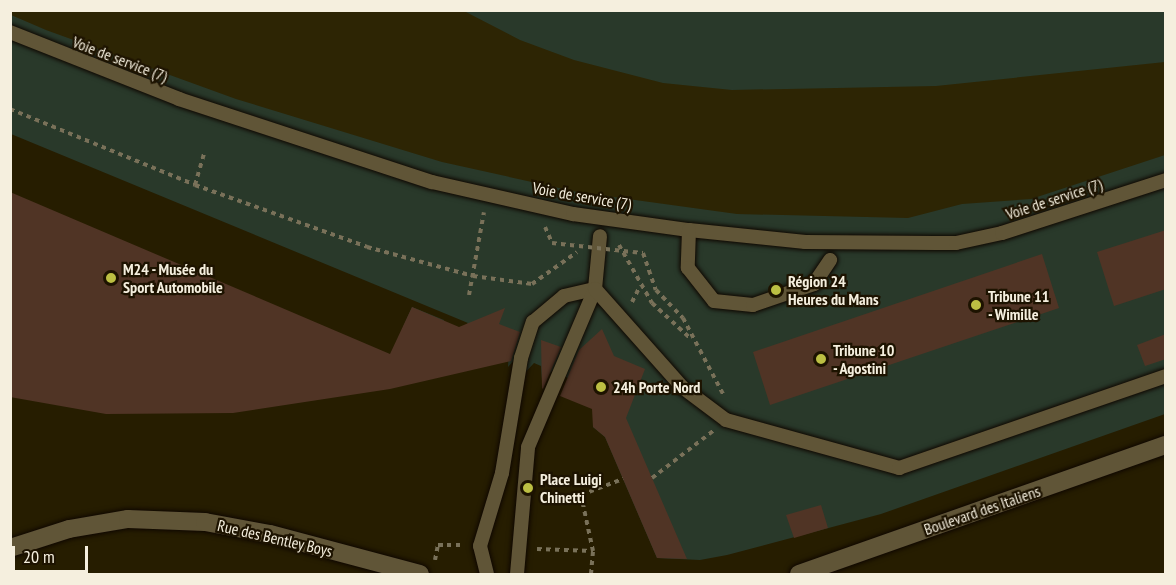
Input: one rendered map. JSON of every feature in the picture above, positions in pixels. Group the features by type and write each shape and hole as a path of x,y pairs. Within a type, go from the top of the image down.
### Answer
{"street":[{"name":"Boulevard des Italiens","path":"799,574 1166,445"},
{"name":"Rue des Bentley Boys","path":"10,548 69,529 128,519 205,522 270,534 420,574"}],"lane":[{"name":"Voie de service (7)","path":"10,32 179,99 422,179 573,214 689,230 806,242 956,243 1002,233 1166,180"},
{"path":"689,230 688,268 714,300 753,305 814,284 830,260"},
{"path":"517,574 528,447 595,289 600,236"},
{"path":"595,289 682,387 726,420 899,468 1166,376"},
{"path":"487,574 480,546 501,473 521,358 533,322 564,296 595,289"}],"path":[{"path":"10,110 195,185 368,247 473,276 532,284 577,254 582,235"},
{"path":"195,185 204,154"},
{"path":"469,295 484,212 494,214"},
{"path":"534,223 544,225 552,243 633,252 644,253 656,290 683,318 691,338 652,303 616,239"},
{"path":"591,574 593,551 581,495 623,479"}],"green space":[{"name":"Région 24 Heures du Mans","path":"10,11 1165,11 1165,414 881,514 727,555 700,560 657,558 605,437 593,427 596,418 603,414 568,378 553,370 542,381 541,366 534,363 524,374 517,357 508,367 509,353 403,327 412,307 444,320 442,327 454,333 468,323 11,134"}],"sand":[{"path":"11,10 464,11 520,40 574,60 663,83 732,90 936,86 1165,62 1165,155 1031,199 962,204 908,218 737,214 577,192 442,162 236,99 46,30 11,15"}],"building":[{"name":"M24 - Musée du Sport Automobile","path":"10,192 390,354 412,307 459,327 505,308 499,324 520,332 511,361 390,389 233,413 106,414 10,397"},
{"path":"1166,230 1166,289 1114,306 1097,252"},
{"path":"1042,254 1059,308 770,405 753,352"},
{"path":"602,329 614,356 645,369 626,418 687,559 657,558 605,437 593,427 592,409 560,396 579,350"},
{"path":"1166,334 1166,359 1145,366 1137,345"},
{"path":"541,340 561,347 543,389 542,388"},
{"path":"821,505 828,528 794,538 786,515"}],"place":[{"name":"M24 - Musée du Sport Automobile","path":"111,278"},
{"name":"Région 24 Heures du Mans","path":"776,290"},
{"name":"Tribune 11 - Wimille","path":"976,305"},
{"name":"Tribune 10 - Agostini","path":"821,359"},
{"name":"24h Porte Nord","path":"601,387"},
{"name":"Place Luigi Chinetti","path":"528,488"}]}
